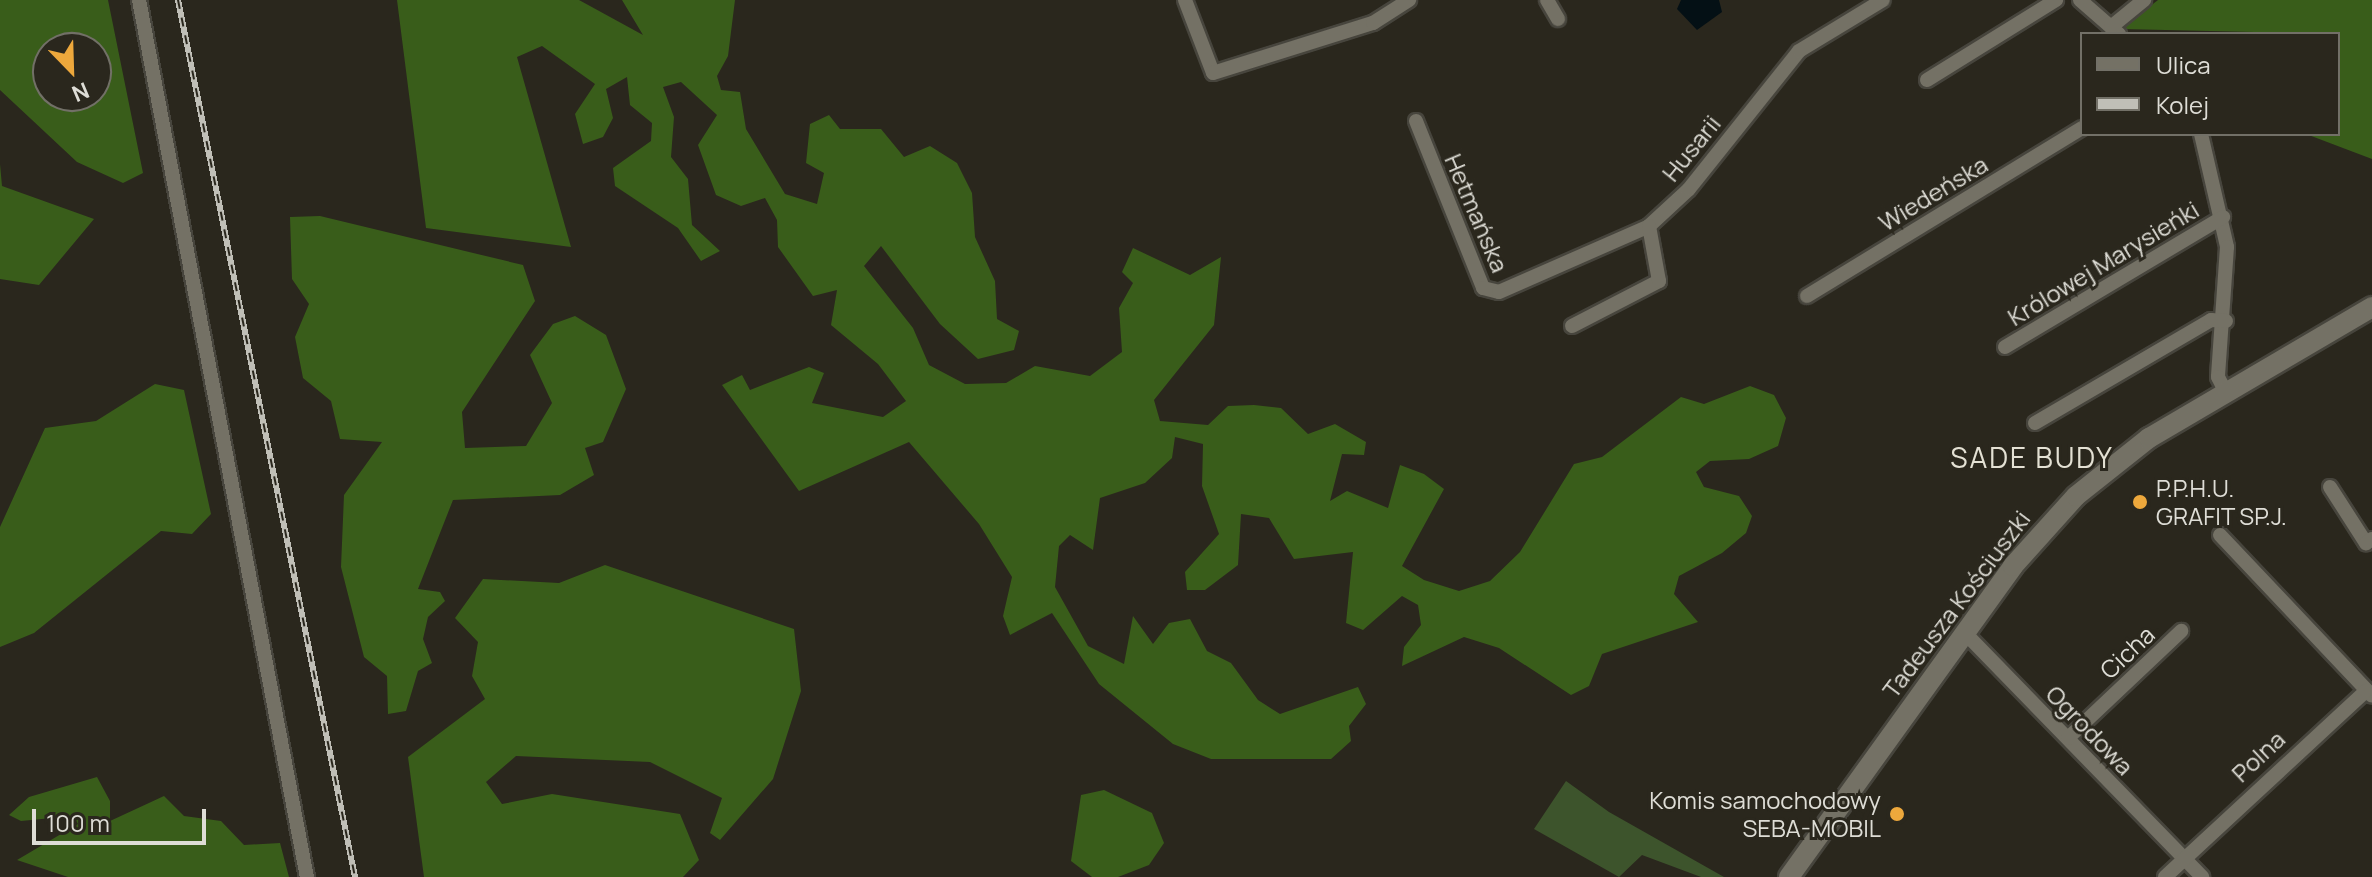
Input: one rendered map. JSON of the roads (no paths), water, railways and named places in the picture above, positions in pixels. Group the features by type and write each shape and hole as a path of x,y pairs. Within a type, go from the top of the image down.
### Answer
{"main road":[{"name":"Tadeusza Kościuszki","path":"1789,877 1964,632 2076,496 2126,453 2225,391 2372,307"}],"street":[{"path":"139,0 307,877"},
{"path":"1185,0 1213,73 1373,23 1390,5 1409,0"},
{"path":"1547,0 1558,19"},
{"name":"Husarii","path":"1649,226 1689,189 1799,51 1883,0"},
{"path":"1927,80 2056,0"},
{"path":"2080,0 2115,30 2144,0"},
{"name":"Hetmańska","path":"1416,121 1489,292 1649,226"},
{"name":"Wiedeńska","path":"1807,296 2080,129"},
{"name":"Królowej Marysieńki","path":"2202,136 2223,217 2226,321 2218,377 2225,391"},
{"name":"Królowej Marysieńki","path":"2005,347 2223,217"},
{"path":"1572,326 1659,281 1649,226"},
{"path":"2035,423 2211,320 2226,321"},
{"path":"2330,487 2366,543 2372,539"},
{"path":"2220,535 2369,694"},
{"name":"Cicha","path":"2068,738 2181,631"},
{"name":"Ogrodowa","path":"1964,632 2184,858"},
{"name":"Polna","path":"2165,877 2369,694"},
{"path":"2184,858 2202,877"}],"railway":[{"path":"178,0 355,877"}],"place":[{"name":"P.P.H.U. GRAFIT SP.J.","path":"2140,502"},
{"name":"Komis samochodowy SEBA-MOBIL","path":"1897,814"}],"district":[{"name":"SADE BUDY","path":"2032,457"}]}
